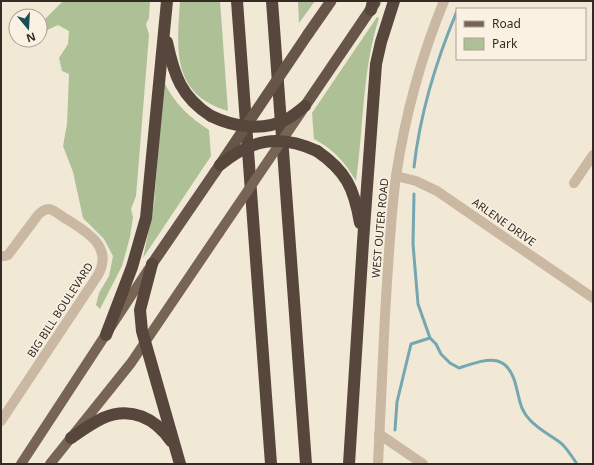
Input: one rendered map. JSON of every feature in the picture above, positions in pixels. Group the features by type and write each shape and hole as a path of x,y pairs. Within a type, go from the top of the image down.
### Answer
{"highway":[{"path":"106,335 132,267 146,218 167,1"},
{"path":"237,1 271,464"},
{"path":"272,1 306,464"},
{"path":"180,464 145,343 140,320 140,310 152,264 331,1"},
{"path":"349,464 376,64 383,35 394,1"},
{"path":"165,29 170,58 175,74 182,88 200,109 211,116 232,124 265,126 286,120 305,106 373,4"},
{"path":"217,169 236,152 247,147 270,141 298,143 317,151 330,160 342,173 350,186 356,202 363,242"},
{"path":"71,438 103,418 120,413 137,414 163,430 175,446"}],"main road":[{"path":"50,464 131,363 305,106"},
{"path":"21,464 152,264"}],"street":[{"name":"WEST OUTER ROAD","path":"378,464 388,262 396,176 405,125 416,81 430,37 444,1"},
{"path":"574,183 593,155"},
{"name":"ARLENE DRIVE","path":"396,176 416,181 437,191 593,298"},
{"name":"BIG BILL BOULEVARD","path":"1,256 8,255 38,215 44,210 53,211 94,239 102,250 103,262 102,269 94,282 1,421"},
{"path":"379,434 422,464"}],"green space":[{"path":"63,1 150,1 149,18 146,24 149,35 136,196 131,209 133,217 130,237 122,266 100,309 96,305 99,293 109,276 113,256 104,239 83,218 73,172 63,146 67,124 69,74 62,71 59,58 68,44 69,31 58,25 48,30 48,16"},
{"path":"180,1 220,1 228,111 209,103 196,93 187,81 182,68 179,52 178,36"},
{"path":"298,1 315,1 299,23"},
{"path":"377,17 379,18 373,38 366,78 356,181 338,157 327,147 314,139 312,113"},
{"path":"164,82 177,103 195,120 209,130 211,156 143,258 154,204"}],"waterway":[{"path":"414,167 420,127 430,88 442,49 456,14"},
{"path":"414,194 413,244 418,304 430,338 436,344 441,354 450,363 459,368 488,360 503,363 509,369 513,377 521,406 527,417 537,427 562,444 577,464"},
{"path":"395,430 397,402 411,344 430,338"}]}
